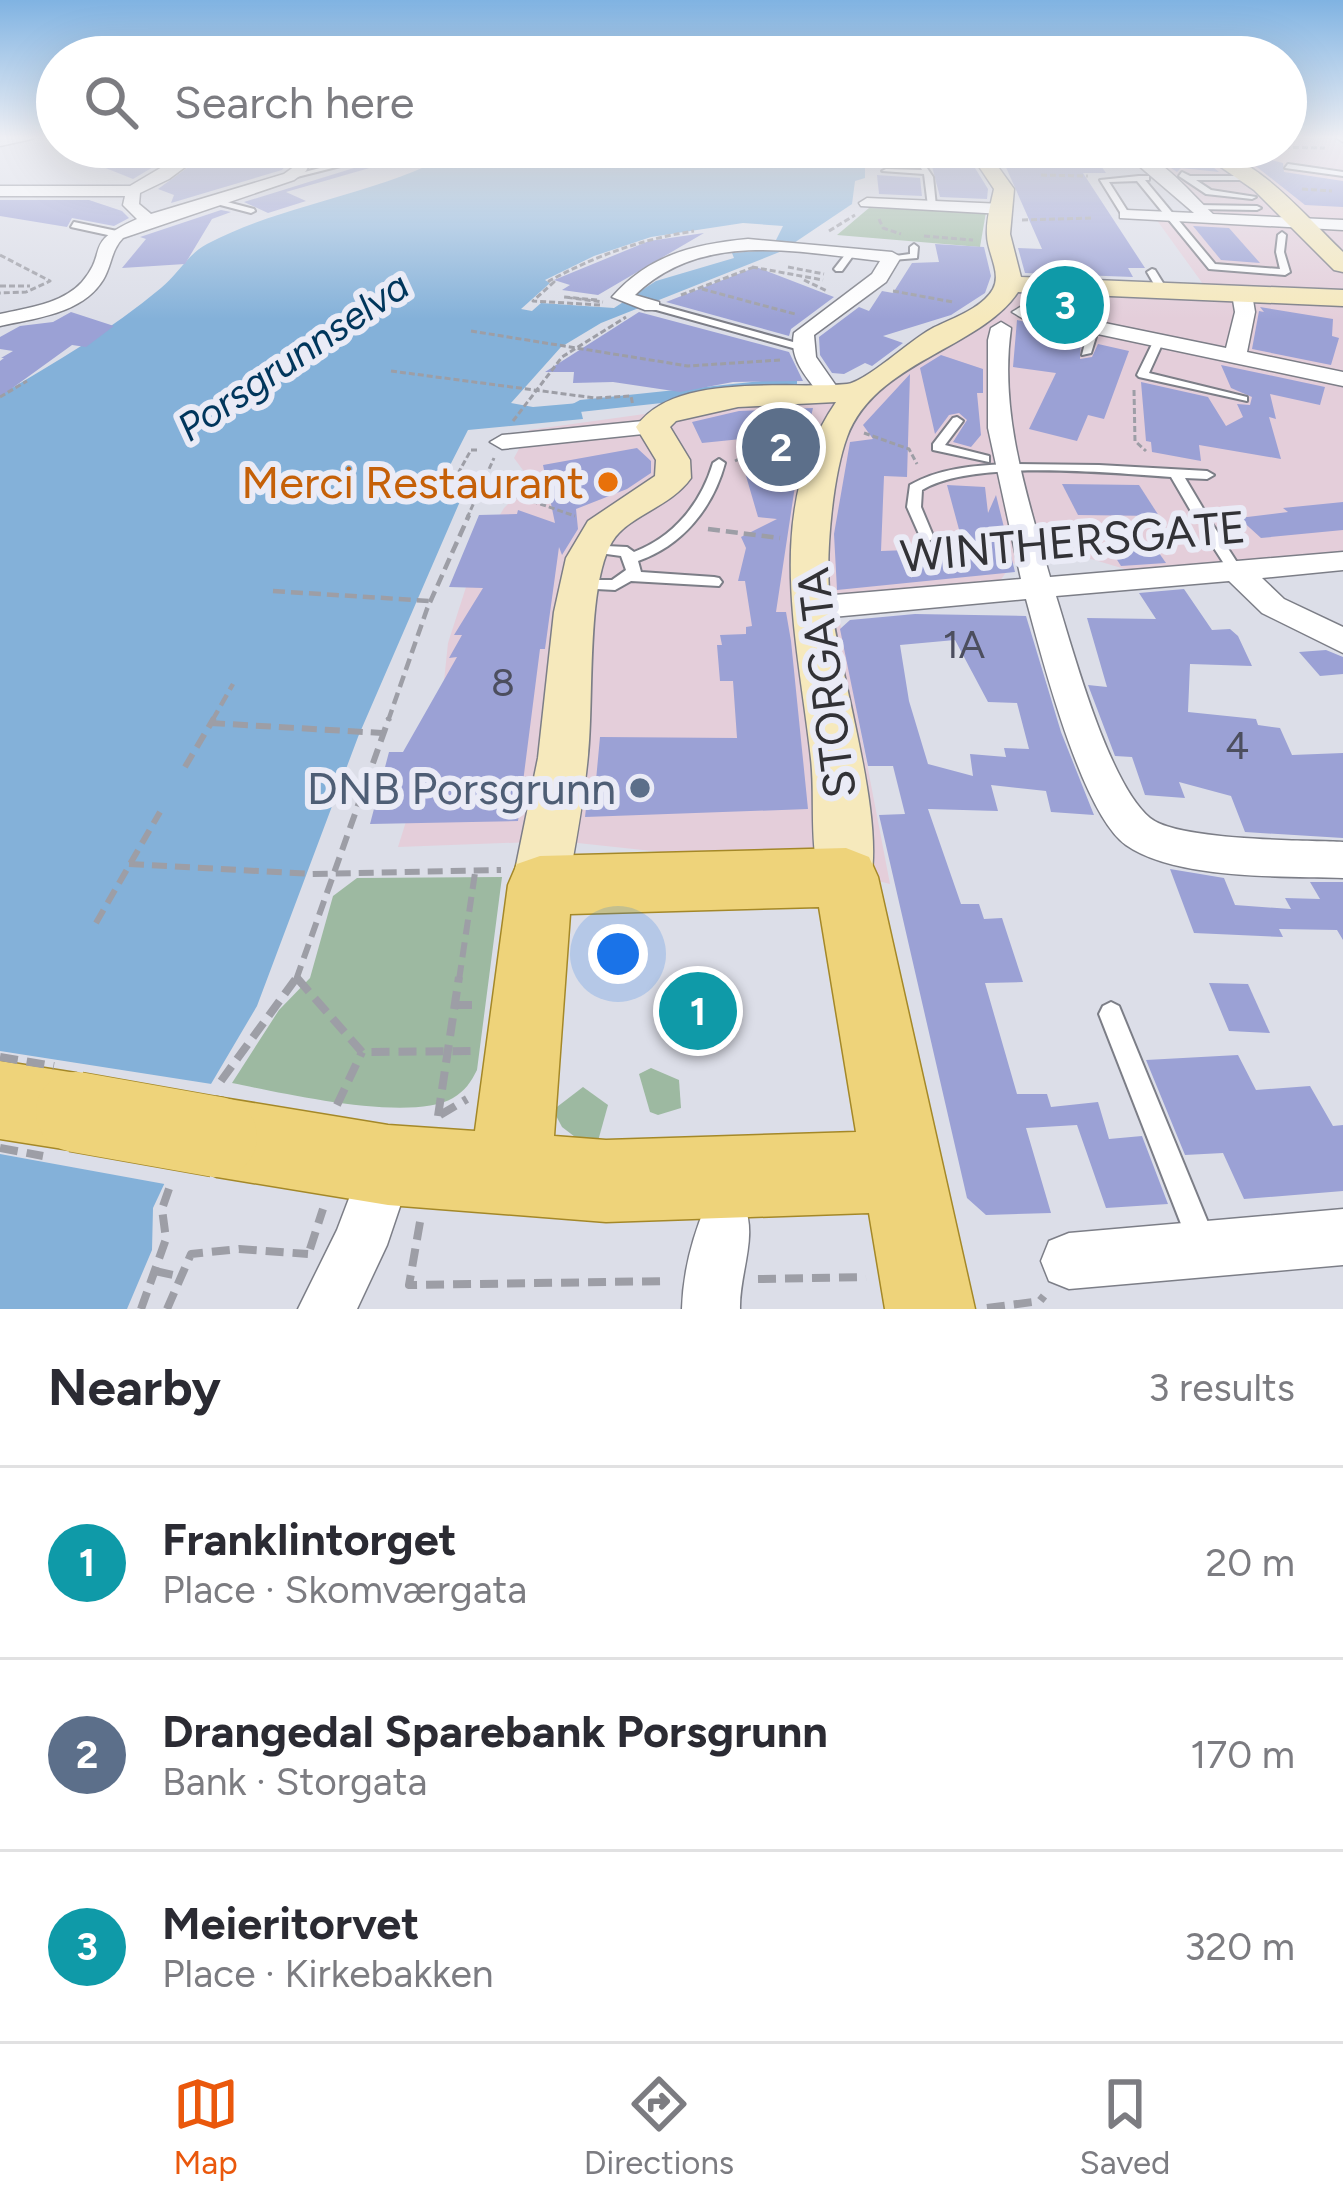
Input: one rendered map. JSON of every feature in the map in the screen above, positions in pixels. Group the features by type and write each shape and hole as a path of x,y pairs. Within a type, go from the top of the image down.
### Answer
{"main road":[{"path":"510,1174 510,875 846,877"},
{"name":"STORGATA","path":"846,877 902,1172 904,1293"},
{"path":"0,1100 202,1137 406,1142 510,1174 606,1181 902,1172"}],"street":[{"path":"132,197 131,205 148,220"},
{"path":"0,320 52,307 93,284 103,267 105,246 117,234 222,197"},
{"path":"1002,197 999,242 1009,284 998,395 1008,466 1040,591 1096,765 1115,807 1137,831 1173,845 1343,860"},
{"path":"1191,197 1203,213"},
{"path":"1259,197 1291,229 1343,265"},
{"path":"867,203 1002,213"},
{"path":"1126,215 1203,213 1291,229 1343,224"},
{"path":"652,306 622,297 642,274 671,257 730,246 892,257"},
{"path":"840,403 802,353 804,333 860,291 892,257"},
{"path":"1009,284 1158,281 1242,294 1343,298"},
{"path":"1235,356 1245,312 1242,294"},
{"path":"500,447 673,410 746,400 840,403 922,345 1004,317 1090,316 1160,340 1343,380"},
{"name":"STORGATA","path":"840,403 819,480 809,541 811,608 837,761 846,877"},
{"path":"510,875 563,758 614,519 653,498 673,478 673,460 643,416"},
{"name":"WINTHERSGATE","path":"811,608 1343,561"},
{"path":"1235,570 1273,606 1343,640"},
{"path":"327,1309 406,1142"},
{"path":"711,1294 725,1224"},
{"path":"1069,1261 1343,1237"}],"lane":[{"path":"930,197 932,206"},
{"path":"1116,197 1126,215"},
{"path":"1154,197 1207,264 1225,272 1285,272 1280,252 1291,229"},
{"path":"212,200 251,211"},
{"path":"1203,213 1257,208"},
{"path":"74,225 117,234"},
{"path":"892,257 914,256 914,247"},
{"path":"706,253 775,250"},
{"path":"652,306 802,353"},
{"path":"1086,353 1090,316"},
{"path":"1160,340 1143,374 1243,399"},
{"path":"957,421 937,447 1008,466"},
{"path":"604,557 667,543 710,492 719,464"},
{"path":"927,538 913,496 928,476 1008,466 1207,475"},
{"path":"1173,473 1197,510"},
{"path":"1208,528 1235,570"},
{"path":"604,557 714,582"},
{"path":"1112,1014 1204,1249"}],"path":[{"path":"1002,213 1094,218"},
{"path":"637,243 657,241"},
{"path":"775,250 799,270 860,291"},
{"path":"0,255 50,281 0,293"},
{"path":"522,405 572,350 652,306 752,267 860,291"},
{"path":"794,275 799,270"},
{"path":"794,275 1004,317"},
{"path":"0,286 34,286"},
{"path":"700,288 818,320"},
{"path":"559,302 564,296"},
{"path":"471,331 688,366 802,353"},
{"path":"391,371 596,398 631,396 643,416"},
{"path":"1143,374 1132,399 1135,440 1173,473"},
{"path":"0,397 27,382"},
{"path":"719,464 747,455 755,431 746,400"},
{"path":"840,403 909,449 928,476"},
{"path":"484,479 455,477 471,450 500,447"},
{"path":"141,1309 166,1239 164,1201 296,978 430,602 500,447"},
{"path":"479,490 524,498 604,557"},
{"path":"273,592 430,602"},
{"path":"185,767 233,684"},
{"path":"210,723 382,733"},
{"path":"96,923 160,812"},
{"path":"129,864 510,875 446,1051 406,1142 409,1285 711,1294 904,1293"},
{"path":"296,978 362,1052 492,1052"},
{"path":"362,1052 335,1111 406,1142"},
{"path":"406,1142 478,1088"},
{"path":"167,1309 191,1255 239,1249 308,1254"},
{"path":"982,1308 1040,1301 1069,1261"},
{"path":"154,1271 179,1276"}],"shaded area":[{"path":"1183,197 1343,197 1343,555 1135,572 1071,553 1047,552 1012,564 997,585 837,607 890,884 840,871 559,841 398,847 441,710 448,643 477,553 504,508 531,481 514,458 529,430 861,384 962,321 1008,284 1208,291 1156,219 1202,219"}],"green space":[{"path":"869,208 986,212 980,247 837,235"},
{"path":"502,877 477,1070 457,1095 433,1105 377,1107 232,1083 279,1010 310,978 333,896 357,878"},
{"path":"651,1068 679,1080 681,1108 658,1115 650,1112 639,1074"},
{"path":"583,1087 608,1105 598,1141 587,1146 562,1127 553,1110"}],"water":[{"name":"Porsgrunnselva","path":"336,197 853,197 852,204 782,251 601,323 561,347 511,403 533,407 579,403 583,419 468,430 440,485 452,486 451,496 461,499 358,737 257,1006 211,1084 153,1208 152,1250 127,1309 0,1309 0,395 123,318 207,244 270,217","holes":["743,223 783,226 771,250 732,253 734,258 656,281 614,308 541,303 532,311 521,309 550,283 545,280 594,256 651,237"]}],"pier":[{"path":"0,1051 218,1085 170,1185 0,1154"}],"building":[{"path":"260,197 306,201 268,213 244,202"},
{"path":"1019,197 1099,197 1145,268 1128,268 1133,277 1025,273 1018,248 1042,249"},
{"path":"1295,197 1343,197 1343,207 1305,205"},
{"path":"0,200 89,200 129,218 114,226 72,218 67,227 0,216"},
{"path":"221,210 231,212 212,219 185,264 122,268 146,239 140,237"},
{"path":"1193,226 1229,228 1260,263 1221,260"},
{"path":"704,233 598,295 562,290 570,285 554,280 649,241"},
{"path":"935,244 984,247 991,276 985,293 951,315 883,336 903,343 872,366 865,363 844,374 832,373 820,355 819,337 859,307 869,311 882,291 893,293 912,263 939,262"},
{"path":"756,267 834,297 791,329 789,336 666,302"},
{"path":"1260,307 1333,319 1332,336 1339,338 1331,365 1252,349 1259,311 1264,312"},
{"path":"71,312 114,326 86,347 72,345 0,397 0,361 13,351 0,349 0,337 20,326 53,322"},
{"path":"639,312 789,352 803,381 733,382 680,392 613,382 573,383 574,372 545,372"},
{"path":"1017,320 1073,333 1070,338 1081,341 1080,359 1092,357 1098,344 1129,351 1104,419 1088,415 1077,441 1029,429 1056,373 1013,367"},
{"path":"941,355 983,369 983,393 977,393 981,435 971,447 953,442 967,420 959,413 949,415 935,434 920,368"},
{"path":"1221,365 1325,387 1320,405 1270,394 1276,419 1269,417 1281,459 1199,445 1201,461 1152,452 1151,442 1146,441 1141,382 1208,397 1226,426 1243,417 1237,404 1250,405 1252,397 1231,388"},
{"path":"910,374 907,477 884,476 881,551 964,548 947,485 985,487 988,513 996,495 1015,572 837,590 834,534 850,442 873,439 863,425"},
{"path":"813,408 795,486 776,612 786,612 791,641 808,809 585,817 588,791 595,791 600,737 737,738 733,681 720,681 717,645 722,645 720,635 746,634 746,627 752,626 745,581 738,581 746,548 741,537 777,519 758,517 744,469 751,438 702,443 692,422 739,411"},
{"path":"637,448 651,461 651,473 627,489 576,509 578,529 562,555 559,547 545,649 540,649 518,821 370,824 389,752 403,752 457,657 449,658 462,635 454,635 483,588 449,587 479,515 517,514 518,510 555,523 543,465"},
{"path":"1062,484 1139,485 1159,516 1078,515"},
{"path":"1343,502 1343,530 1261,538 1239,518 1288,512 1283,508"},
{"path":"1154,546 1166,563 1121,566 1112,552"},
{"path":"1184,589 1212,630 1230,629 1238,636 1252,666 1190,664 1188,712 1256,719 1258,725 1280,728 1292,755 1343,753 1343,838 1245,832 1231,796 1179,782 1185,798 1145,795 1132,757 1115,756 1088,685 1107,687 1087,618 1156,619 1139,593"},
{"path":"915,614 1026,616 1061,732 1094,815 1051,812 1046,791 991,785 998,811 928,809 961,904 979,904 984,919 1002,918 1023,982 985,983 1017,1094 1047,1094 1051,1107 1098,1102 1109,1139 1142,1136 1168,1204 1106,1208 1077,1125 1026,1128 1051,1213 986,1215 967,1198 879,815 905,814 893,766 868,766 840,629 850,620","holes":["955,640 988,702 1017,703 1029,749 1004,748 1006,757 970,754 973,776 928,764 909,701 900,645"]},
{"path":"1326,650 1343,657 1343,674 1320,676 1299,652"},
{"path":"1170,869 1224,878 1235,905 1291,909 1285,898 1320,899 1310,882 1343,882 1343,940 1337,930 1279,929 1283,937 1194,933"},
{"path":"1209,983 1248,984 1270,1033 1229,1031"},
{"path":"1238,1055 1256,1090 1310,1086 1333,1126 1343,1125 1343,1191 1244,1199 1223,1153 1185,1155 1146,1060"}],"waterway":[{"path":"580,406 790,384"}],"place":[{"name":"Meieritorvet","path":"1065,305"},
{"name":"Drangedal Sparebank Porsgrunn","path":"781,447"},
{"name":"Merci Restaurant","path":"608,482"},
{"name":"DNB Porsgrunn","path":"640,788"},
{"name":"Franklintorget","path":"698,1011"}]}
